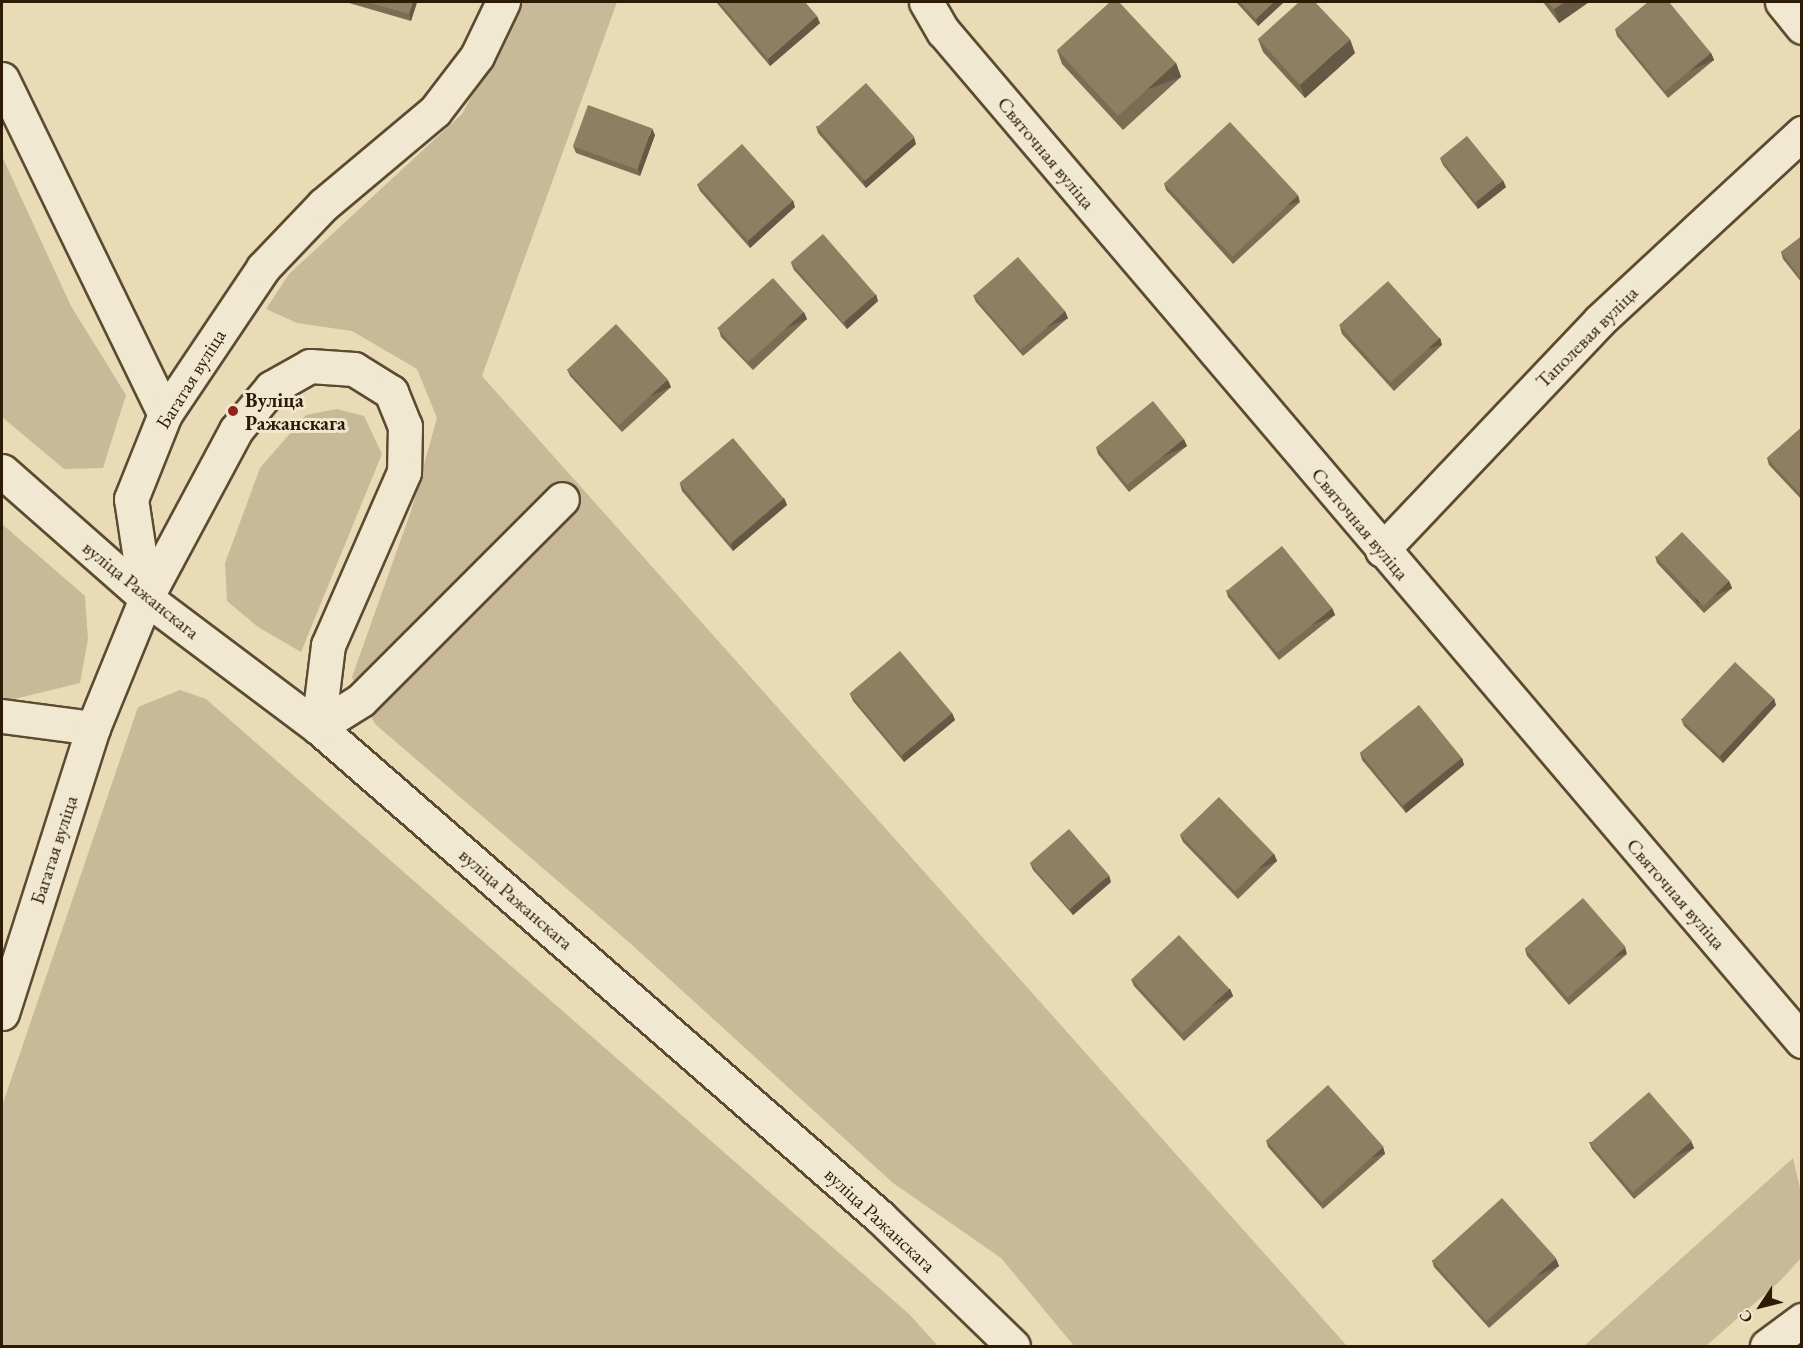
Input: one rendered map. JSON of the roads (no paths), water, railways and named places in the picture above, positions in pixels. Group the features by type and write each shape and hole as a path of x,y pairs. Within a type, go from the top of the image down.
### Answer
{"street":[{"name":"Багатая вуліца","path":"2,1013 93,728 146,598 131,499 165,414 263,268 323,205 435,111 477,56 503,2"},
{"name":"Святочная вуліца","path":"926,2 943,31 1382,550 1802,1041"},
{"path":"1782,2 1802,27"},
{"path":"2,79 165,414"},
{"name":"Таполевая вуліца","path":"1382,550 1599,321 1802,133"},
{"path":"146,598 236,430 271,388 310,366 354,369 391,392 405,426 404,472 328,645 318,727"},
{"name":"вуліца Ражанскага","path":"2,471 146,598 318,727 880,1217 1013,1347"},
{"path":"318,727 361,700 562,499"},
{"path":"2,716 93,728"},
{"path":"1767,1347 1802,1320"}],"place":[{"name":"Вуліца Ражанскага","path":"233,411"}]}
